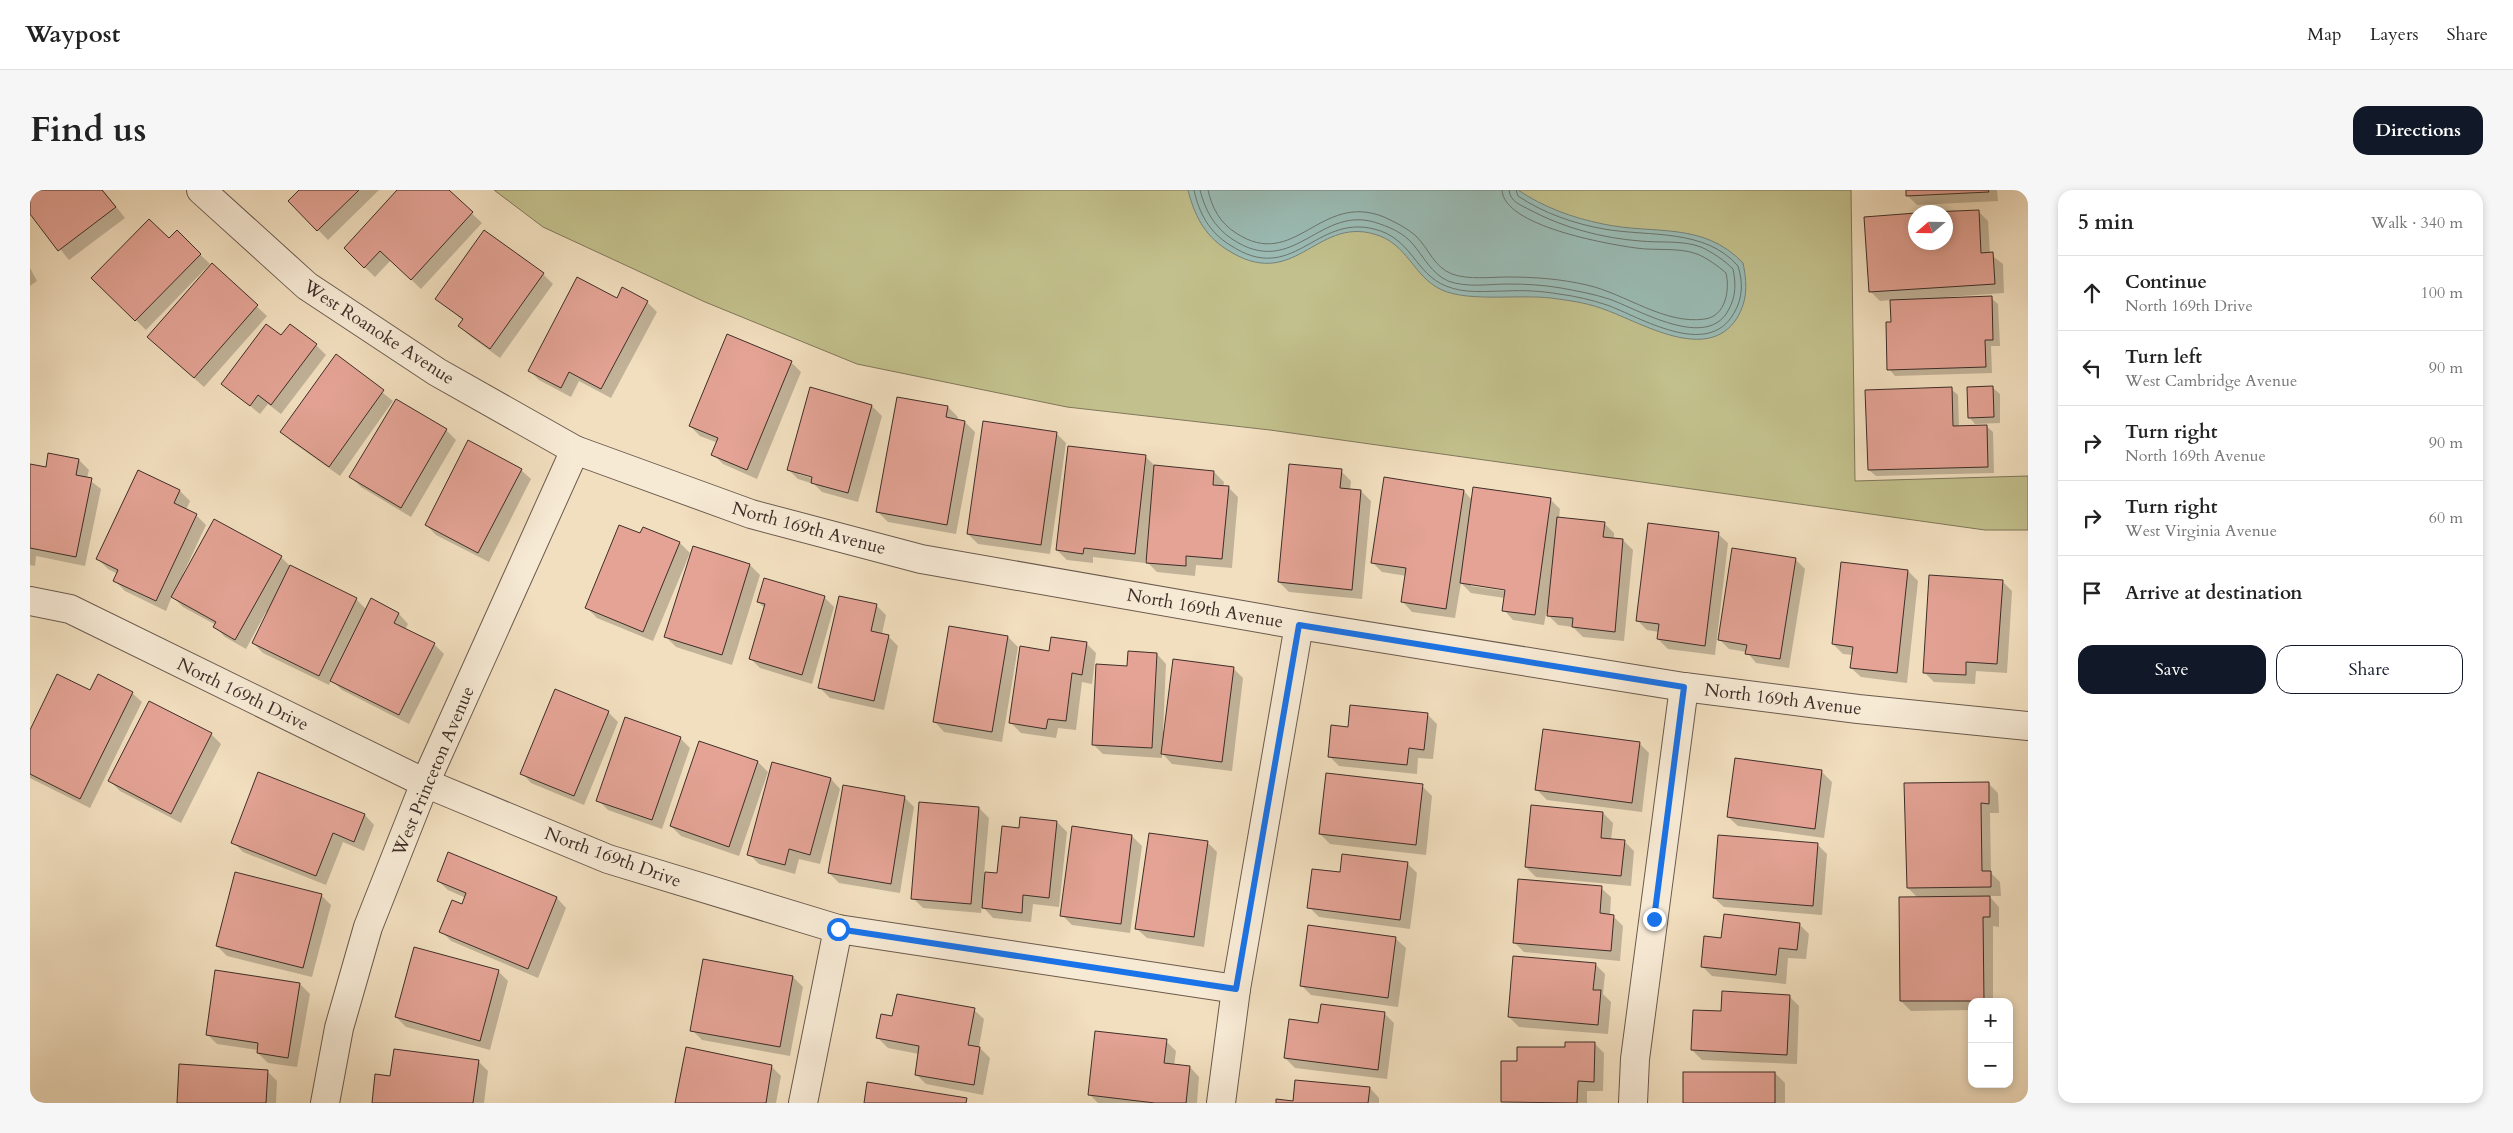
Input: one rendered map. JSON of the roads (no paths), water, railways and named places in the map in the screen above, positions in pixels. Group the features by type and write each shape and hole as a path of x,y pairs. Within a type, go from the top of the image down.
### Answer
{"street":[{"name":"West Roanoke Avenue","path":"201,190 307,286 437,372 575,450"},
{"name":"North 169th Avenue","path":"575,450 751,514 921,559 1299,625 1684,687 1858,709 2028,726"},
{"name":"West Princeton Avenue","path":"325,1103 339,1028 368,927 425,784 575,450"},
{"name":"North 169th Drive","path":"30,601 70,610 425,784 608,859 838,929 1236,989"},
{"path":"1220,1103 1236,989 1299,625"},
{"path":"1633,1103 1635,1059 1684,687"},
{"path":"803,1103 838,929"}],"water":[{"path":"1188,190 1518,190 1548,207 1592,222 1677,232 1695,235 1711,241 1728,250 1743,263 1746,284 1745,298 1737,318 1725,331 1709,338 1692,339 1656,330 1588,304 1544,297 1482,297 1454,294 1432,284 1395,245 1385,238 1374,234 1353,232 1336,236 1287,260 1270,263 1249,261 1226,249 1206,231 1193,207"}]}
